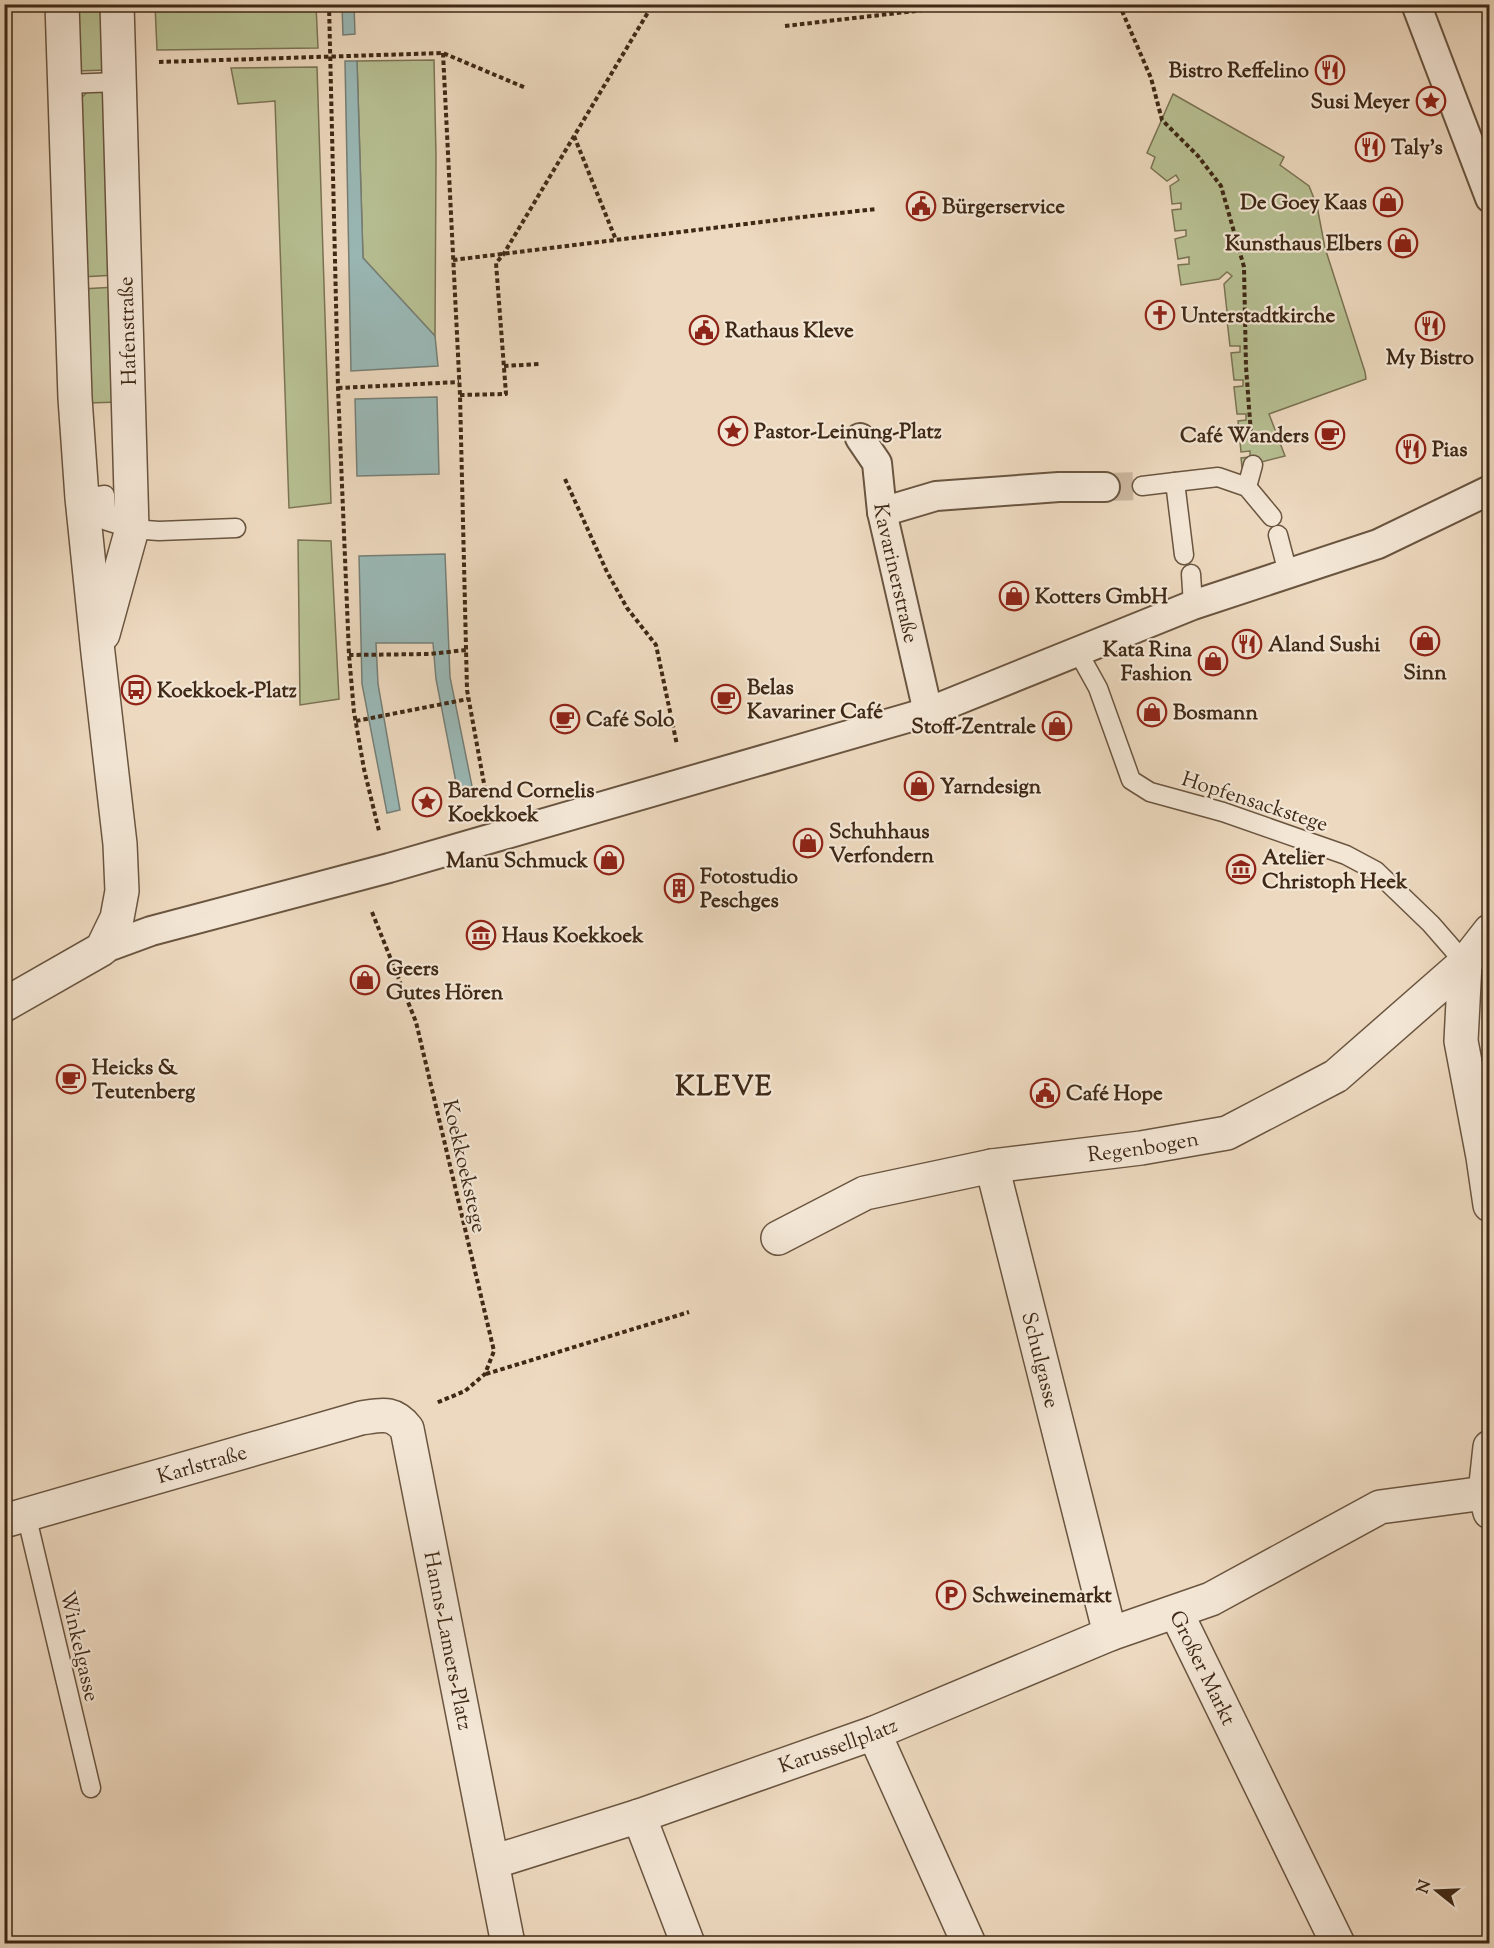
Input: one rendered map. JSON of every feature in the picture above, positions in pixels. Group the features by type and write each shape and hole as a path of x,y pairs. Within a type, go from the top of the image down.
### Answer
{"street":[{"path":"62,4 75,398 82,498 120,844 122,891 117,918 102,949"},
{"name":"Hafenstraße","path":"98,653 132,529 117,4"},
{"path":"1416,4 1490,198"},
{"name":"Kavarinerstraße","path":"860,438 878,463 882,512 928,712"},
{"path":"882,512 936,496 1059,486 1105,487"},
{"path":"4,1005 102,949 151,931 389,868 928,712 1193,605 1378,544 1490,489"},
{"name":"Regenbogen","path":"778,1238 865,1193 992,1166 1141,1148 1227,1133 1336,1076 1465,963 1490,931"},
{"path":"1465,963 1461,1041 1490,1205"},
{"name":"Schulgasse","path":"992,1166 1110,1634"},
{"name":"Karlstraße","path":"15,1518 361,1418 384,1415 399,1419"},
{"name":"Hanns-Lamers-Platz","path":"399,1419 407,1429 508,1944"},
{"path":"1487,1503 1490,1447"},
{"name":"Großer Markt","path":"1338,1944 1176,1612 1211,1599 1380,1507 1487,1503"},
{"name":"Karussellplatz","path":"493,1862 639,1816 874,1733 1110,1634 1176,1612"},
{"path":"874,1733 969,1944"},
{"path":"639,1816 688,1944"}],"lane":[{"path":"65,84 119,73"},
{"path":"1247,487 1253,465"},
{"path":"1142,486 1218,477 1247,487 1272,517"},
{"path":"1174,482 1185,555"},
{"path":"82,498 105,495 106,521 132,529 159,531 236,528"},
{"path":"1278,535 1288,573"},
{"path":"1191,573 1193,605"},
{"name":"Hopfensackstege","path":"1078,652 1098,688 1131,780 1150,792 1234,816 1347,855 1376,872 1431,924 1465,963"},
{"name":"Winkelgasse","path":"15,1518 91,1788"}],"path":[{"path":"329,4 349,655 364,769 389,868"},
{"path":"460,395 506,394 496,263 503,255 653,4"},
{"path":"785,26 976,4"},
{"path":"1119,4 1151,78 1162,120 1198,156 1221,186 1244,267 1246,367 1253,465"},
{"path":"119,73 330,56 443,53 526,88"},
{"path":"443,53 460,395 468,699 494,837"},
{"path":"574,136 616,240"},
{"path":"453,260 877,209"},
{"path":"504,366 540,364"},
{"path":"339,388 459,382"},
{"path":"565,479 607,572 627,609 656,645 673,723 683,784"},
{"path":"349,655 430,654 466,650"},
{"path":"356,721 468,699"},
{"name":"Koekkoekstege","path":"360,874 369,904 416,1022 494,1351 485,1374"},
{"path":"399,1419 465,1391 485,1374 689,1311"}],"green space":[{"path":"73,5 107,5 109,70 75,71"},
{"path":"155,5 316,5 318,48 157,50"},
{"path":"434,60 435,336 363,258 357,61"},
{"path":"317,67 331,503 289,508 275,101 238,104 231,68"},
{"path":"87,92 111,92 116,275 81,277 75,105"},
{"path":"1173,94 1284,157 1280,165 1309,186 1317,206 1325,248 1365,372 1366,379 1269,414 1285,456 1242,467 1241,458 1250,457 1250,451 1241,452 1238,421 1246,420 1246,414 1237,414 1234,387 1243,386 1243,380 1234,380 1231,353 1240,352 1240,346 1230,346 1227,320 1237,318 1236,312 1227,312 1224,284 1232,276 1227,272 1219,279 1181,285 1178,265 1189,264 1189,257 1178,259 1175,239 1186,236 1186,230 1175,231 1172,210 1181,209 1181,203 1172,204 1170,186 1179,180 1176,175 1167,181 1151,168 1155,157 1147,153"},
{"path":"115,287 120,402 87,403 82,289"},
{"path":"298,540 331,541 339,699 300,705"}],"water":[{"path":"342,5 354,5 355,34 343,35"},
{"path":"345,61 357,61 363,258 435,336 438,366 351,371"},
{"path":"437,397 439,474 357,476 355,399"},
{"path":"445,554 450,677 474,796 459,798 436,679 433,643 376,643 378,684 400,810 387,813 362,684 359,556"}],"tunnel":[{"path":"1105,487 1142,486"}],"place":[{"name":"Bistro Reffelino","path":"1330,70"},
{"name":"Susi Meyer","path":"1431,101"},
{"name":"Taly's","path":"1370,147"},
{"name":"De Goey Kaas","path":"1388,202"},
{"name":"Bürgerservice","path":"921,206"},
{"name":"Kunsthaus Elbers","path":"1403,243"},
{"name":"Unterstadtkirche","path":"1160,315"},
{"name":"My Bistro","path":"1430,326"},
{"name":"Rathaus Kleve","path":"704,330"},
{"name":"Pastor-Leinung-Platz","path":"733,431"},
{"name":"Café Wanders","path":"1330,435"},
{"name":"Pias","path":"1411,449"},
{"name":"Kotters GmbH","path":"1014,596"},
{"name":"Sinn","path":"1425,641"},
{"name":"Aland Sushi","path":"1247,644"},
{"name":"Kata Rina Fashion","path":"1213,661"},
{"name":"Koekkoek-Platz","path":"136,690"},
{"name":"Belas Kavariner Café","path":"726,699"},
{"name":"Bosmann","path":"1152,712"},
{"name":"Café Solo","path":"565,719"},
{"name":"Stoff-Zentrale","path":"1057,726"},
{"name":"Yarndesign","path":"919,786"},
{"name":"Barend Cornelis Koekkoek","path":"427,802"},
{"name":"Schuhhaus Verfondern","path":"808,843"},
{"name":"Manu Schmuck","path":"609,860"},
{"name":"Atelier Christoph Heek","path":"1241,869"},
{"name":"Fotostudio Peschges","path":"679,888"},
{"name":"Haus Koekkoek","path":"481,935"},
{"name":"Geers Gutes Hören","path":"365,980"},
{"name":"Heicks & Teutenberg","path":"71,1079"},
{"name":"Café Hope","path":"1045,1093"},
{"name":"Schweinemarkt","path":"951,1595"}],"district":[{"name":"KLEVE","path":"724,1086"}]}
